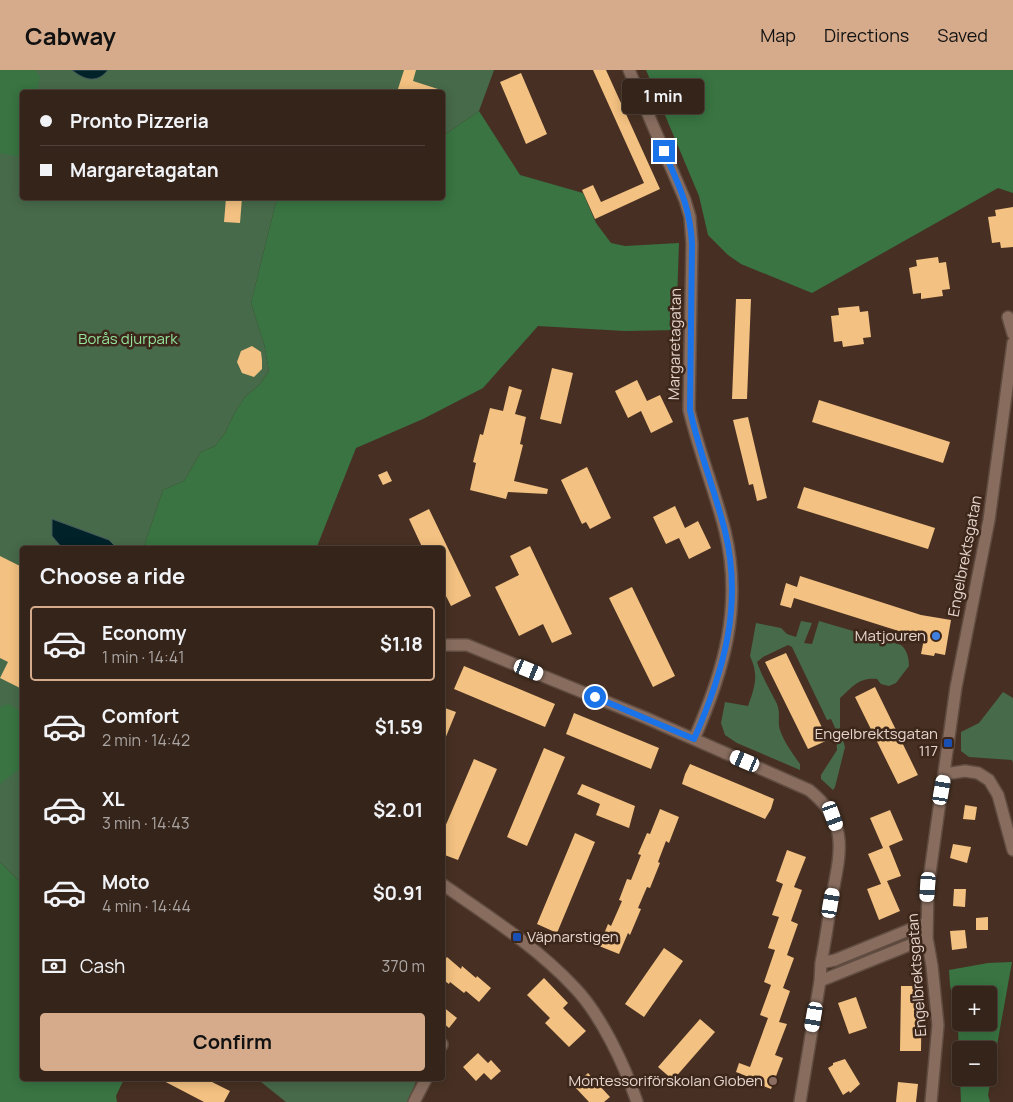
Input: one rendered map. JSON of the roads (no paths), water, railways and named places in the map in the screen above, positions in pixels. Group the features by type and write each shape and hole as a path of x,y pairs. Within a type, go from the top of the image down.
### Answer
{"street":[{"name":"Margaretagatan","path":"629,70 685,200 690,217 692,244 690,410 695,437 725,533 731,566 732,607 727,647 714,689 694,739"},
{"path":"1008,318 1013,334"},
{"name":"Engelbrektsgatan","path":"931,1102 938,1025 926,923 936,822 957,678 989,520 1013,343"},
{"path":"445,645 467,645 694,739 810,790 829,809 837,827 840,841 839,859 800,1102"},
{"path":"944,774 965,771 978,773 989,780 998,795 1013,850"},
{"path":"445,886 539,954 576,988 606,1033 631,1084 637,1102"},
{"path":"821,963 842,957 926,923"},
{"path":"820,981 927,938"},
{"path":"414,1102 425,1081"}],"water":[{"path":"72,70 108,70 95,79 90,79"},
{"path":"52,519 109,540 115,546 60,546 52,536"}],"place":[{"name":"Matjouren","path":"936,636"},
{"name":"Engelbrektsgatan 117","path":"948,743"},
{"name":"Väpnarstigen","path":"517,937"},
{"name":"Montessoriförskolan Globen","path":"773,1081"}],"park label":[{"name":"Borås djurpark","path":"128,339"}]}
